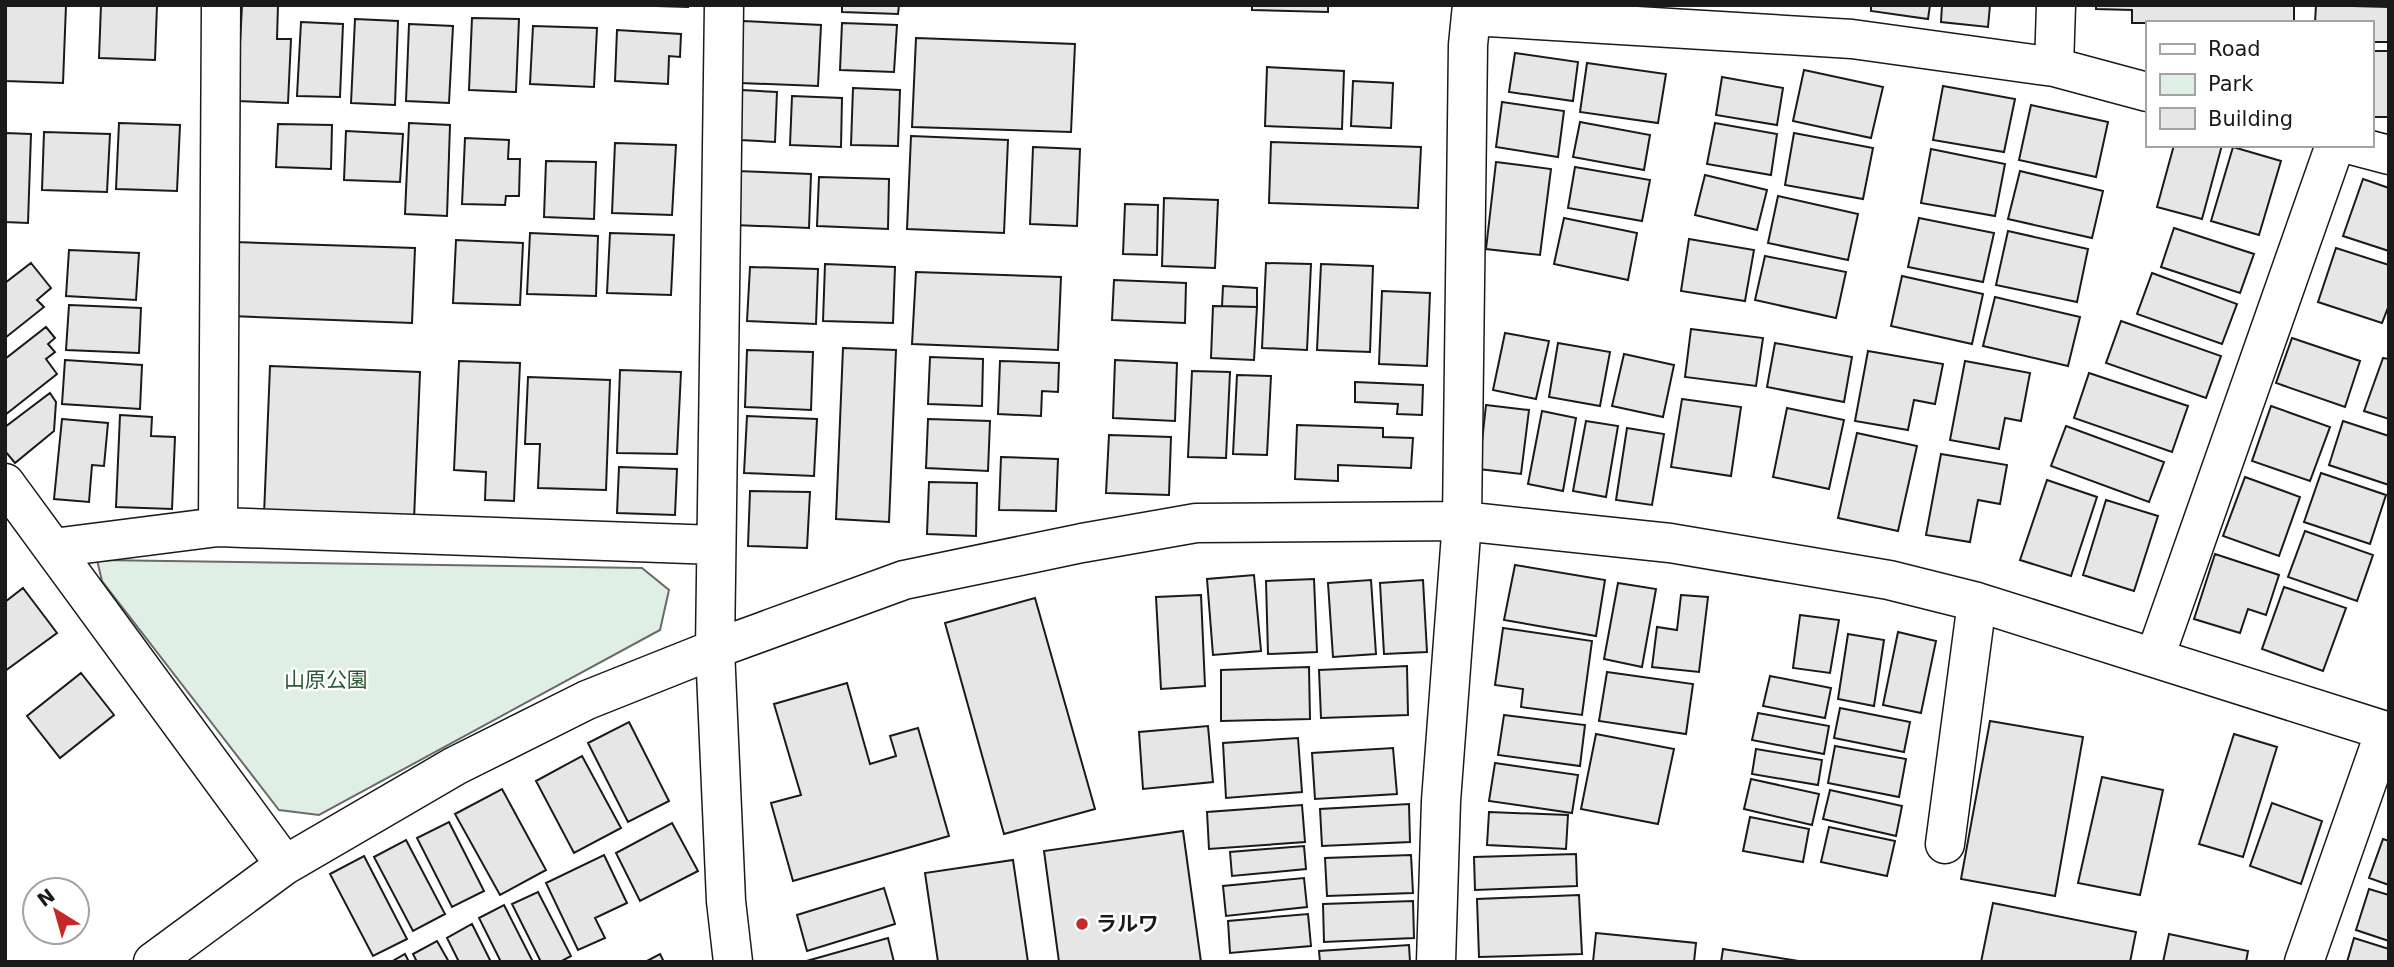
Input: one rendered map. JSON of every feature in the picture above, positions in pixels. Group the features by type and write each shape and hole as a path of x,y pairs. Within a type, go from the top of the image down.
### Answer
{"street":[{"path":"218,527 221,5"},
{"path":"724,5 715,649 726,901 733,962"},
{"path":"2054,67 2056,5"},
{"path":"1436,962 1441,801 1462,522 1468,45 1472,11 1853,22 2054,67 2146,92"},
{"path":"2155,657 2334,147"},
{"path":"2359,147 2389,155"},
{"path":"5,483 285,866"},
{"path":"153,962 285,866 455,766 575,706 715,649 904,580 1082,543 1196,523 1462,522 1670,543 1889,580 1977,602 2387,731 2304,962"},
{"path":"53,548 218,527 716,545"},
{"path":"1945,844 1977,602"}],"green space":[{"name":"山原公園","path":"97,560 642,568 669,590 660,630 319,815 279,810 102,581"}],"building":[{"path":"5,5 66,5 63,83 5,81"},
{"path":"101,5 157,5 155,60 99,58"},
{"path":"242,5 278,5 277,39 291,39 288,103 237,101"},
{"path":"624,5 688,5 688,7"},
{"path":"842,5 899,5 898,14 842,12"},
{"path":"1252,5 1328,5 1328,12 1252,10"},
{"path":"1871,5 1930,5 1928,19 1871,11"},
{"path":"1942,5 1990,5 1988,27 1941,22"},
{"path":"2096,5 2294,5 2294,21 2132,23 2132,10 2096,9"},
{"path":"2316,5 2389,7 2389,42 2373,42 2373,21 2315,21"},
{"path":"472,18 519,19 516,92 469,90"},
{"path":"355,19 398,21 395,105 351,103"},
{"path":"743,21 821,25 818,86 741,83"},
{"path":"301,22 343,24 340,97 297,96"},
{"path":"842,23 897,25 894,72 840,70"},
{"path":"409,24 453,26 449,103 406,101"},
{"path":"533,26 597,28 594,87 530,84"},
{"path":"617,30 681,34 680,57 669,56 668,84 615,81"},
{"path":"916,38 1075,44 1071,132 912,127"},
{"path":"2373,51 2389,51 2389,117 2373,117"},
{"path":"1515,53 1578,62 1573,101 1509,92"},
{"path":"1587,63 1666,74 1658,123 1580,112"},
{"path":"1267,67 1344,71 1342,129 1265,126"},
{"path":"1804,70 1883,87 1871,138 1793,121"},
{"path":"1722,77 1783,88 1777,125 1716,115"},
{"path":"1353,81 1393,83 1391,128 1351,126"},
{"path":"1943,86 2015,99 2004,152 1933,140"},
{"path":"853,88 900,90 898,146 851,145"},
{"path":"742,90 777,92 775,142 740,140"},
{"path":"792,96 842,98 841,147 790,145"},
{"path":"1502,102 1564,111 1558,157 1496,147"},
{"path":"2031,105 2108,122 2096,177 2019,160"},
{"path":"1580,122 1650,135 1644,170 1573,157"},
{"path":"119,123 180,125 177,191 116,189"},
{"path":"409,123 450,125 447,216 405,214"},
{"path":"1715,123 1777,134 1771,175 1707,164"},
{"path":"278,124 332,125 331,169 276,167"},
{"path":"346,131 403,134 400,182 344,180"},
{"path":"44,132 110,134 107,192 42,190"},
{"path":"5,133 31,134 28,223 5,222"},
{"path":"1794,133 1873,148 1863,199 1785,185"},
{"path":"911,136 1008,140 1004,233 907,229"},
{"path":"465,138 509,140 508,159 520,159 519,196 506,196 505,205 462,204"},
{"path":"1271,142 1421,147 1418,208 1269,203"},
{"path":"615,143 676,145 672,215 612,213"},
{"path":"1033,147 1080,149 1077,226 1030,224"},
{"path":"2173,147 2221,147 2202,219 2157,207"},
{"path":"2233,147 2281,161 2259,235 2211,221"},
{"path":"1931,149 2005,164 1995,216 1921,203"},
{"path":"546,161 596,162 594,219 544,217"},
{"path":"1496,162 1551,169 1540,255 1486,249"},
{"path":"1575,167 1650,180 1642,221 1568,208"},
{"path":"736,171 811,174 809,228 734,225"},
{"path":"2020,171 2103,191 2092,238 2008,219"},
{"path":"1705,175 1767,190 1757,230 1695,215"},
{"path":"819,177 889,179 888,229 817,226"},
{"path":"2363,179 2389,188 2389,251 2343,236"},
{"path":"1778,196 1858,214 1848,260 1768,243"},
{"path":"1164,198 1218,200 1215,268 1162,266"},
{"path":"1125,204 1158,205 1157,255 1123,254"},
{"path":"1564,218 1637,233 1628,280 1554,264"},
{"path":"1919,218 1994,233 1983,282 1908,267"},
{"path":"2174,228 2254,254 2240,293 2161,267"},
{"path":"2008,231 2088,249 2077,302 1996,285"},
{"path":"530,233 598,236 596,296 527,294"},
{"path":"610,233 674,235 671,295 607,293"},
{"path":"1689,239 1754,250 1745,301 1681,291"},
{"path":"456,240 523,243 520,305 453,303"},
{"path":"235,242 415,248 412,323 231,316"},
{"path":"2336,248 2389,265 2389,305 2382,323 2318,302"},
{"path":"69,250 139,253 136,300 66,296"},
{"path":"1765,256 1846,272 1836,318 1755,300"},
{"path":"31,263 51,288 37,300 44,307 5,338 5,283"},
{"path":"1266,263 1311,264 1307,350 1262,348"},
{"path":"825,264 895,267 893,323 823,321"},
{"path":"1321,264 1373,266 1370,352 1317,350"},
{"path":"750,267 818,269 816,324 747,321"},
{"path":"916,272 1061,277 1058,350 912,344"},
{"path":"2152,273 2237,304 2222,344 2137,314"},
{"path":"1902,276 1983,294 1972,344 1891,326"},
{"path":"1114,280 1186,283 1185,323 1112,320"},
{"path":"1223,286 1257,288 1257,307 1222,306"},
{"path":"1382,291 1430,293 1427,366 1379,364"},
{"path":"1995,297 2080,317 2068,366 1983,346"},
{"path":"69,305 141,308 139,353 66,350"},
{"path":"1213,306 1257,307 1254,360 1211,358"},
{"path":"2121,321 2221,356 2206,398 2106,363"},
{"path":"46,327 55,338 48,344 55,352 46,359 57,374 5,415 5,359"},
{"path":"1691,329 1763,338 1756,386 1685,377"},
{"path":"1505,333 1549,341 1536,399 1493,390"},
{"path":"2292,338 2360,361 2345,407 2276,383"},
{"path":"1558,343 1610,352 1600,406 1549,397"},
{"path":"1775,343 1852,357 1844,402 1767,387"},
{"path":"843,348 896,350 889,522 836,519"},
{"path":"747,350 813,352 811,410 745,407"},
{"path":"1868,351 1943,364 1935,404 1914,400 1908,430 1855,421"},
{"path":"1624,354 1674,365 1663,417 1612,406"},
{"path":"930,357 983,359 982,406 928,404"},
{"path":"2383,358 2389,359 2389,419 2364,411"},
{"path":"65,360 142,365 140,409 62,404"},
{"path":"1115,360 1177,363 1175,421 1113,418"},
{"path":"459,361 520,363 514,501 485,500 486,472 454,470"},
{"path":"1000,361 1059,363 1058,392 1042,391 1041,416 998,414"},
{"path":"1965,361 2030,373 2021,421 2005,418 1999,449 1950,440"},
{"path":"270,366 420,372 414,520 264,515"},
{"path":"620,370 681,372 677,454 617,453"},
{"path":"1192,371 1230,372 1226,458 1188,457"},
{"path":"2089,373 2188,406 2172,452 2074,418"},
{"path":"1237,375 1271,376 1267,455 1233,454"},
{"path":"528,377 610,380 606,490 538,488 540,444 525,444"},
{"path":"1355,382 1423,385 1422,415 1397,414 1398,404 1355,402"},
{"path":"50,393 56,402 54,431 15,463 5,451 5,427"},
{"path":"1682,399 1741,407 1731,476 1671,467"},
{"path":"1486,405 1529,410 1521,474 1479,469"},
{"path":"2271,406 2330,427 2310,481 2252,461"},
{"path":"1787,408 1844,420 1829,489 1773,477"},
{"path":"1542,411 1576,418 1563,491 1528,484"},
{"path":"120,415 152,417 151,436 175,437 172,509 116,507"},
{"path":"747,416 817,419 814,476 744,473"},
{"path":"62,419 108,423 104,466 92,465 89,502 54,499"},
{"path":"928,419 990,421 988,471 926,468"},
{"path":"1586,421 1618,426 1606,497 1573,491"},
{"path":"2343,421 2389,436 2389,485 2329,465"},
{"path":"1297,425 1383,428 1383,437 1413,438 1411,468 1338,465 1338,481 1295,479"},
{"path":"2066,426 2164,462 2149,502 2051,466"},
{"path":"1627,428 1664,434 1652,505 1616,500"},
{"path":"1857,433 1917,446 1898,531 1838,518"},
{"path":"1109,435 1171,437 1169,495 1106,493"},
{"path":"1941,454 2007,465 2000,504 1978,500 1970,542 1926,535"},
{"path":"1001,457 1058,459 1056,511 999,510"},
{"path":"619,467 677,469 675,515 617,513"},
{"path":"2321,473 2386,495 2370,544 2304,522"},
{"path":"2245,477 2300,497 2279,556 2223,536"},
{"path":"2047,480 2097,497 2071,576 2020,560"},
{"path":"929,482 977,483 976,536 927,534"},
{"path":"750,491 810,492 807,548 748,546"},
{"path":"2106,500 2158,516 2134,591 2083,575"},
{"path":"2305,531 2373,555 2357,601 2288,577"},
{"path":"2215,554 2279,575 2266,615 2248,609 2240,633 2194,619"},
{"path":"1515,565 1605,580 1596,636 1504,620"},
{"path":"1254,575 1261,651 1213,655 1207,579"},
{"path":"1314,579 1317,652 1268,654 1266,581"},
{"path":"1371,580 1376,654 1333,657 1328,583"},
{"path":"1423,580 1427,652 1384,654 1380,583"},
{"path":"1618,583 1656,589 1642,667 1604,659"},
{"path":"2284,587 2346,608 2323,671 2262,649"},
{"path":"23,588 57,633 5,671 5,602"},
{"path":"1201,595 1205,686 1161,689 1156,597"},
{"path":"1681,595 1708,597 1699,672 1652,667 1657,627 1677,630"},
{"path":"1035,598 1095,809 1004,834 945,623"},
{"path":"1800,615 1839,620 1830,673 1793,668"},
{"path":"1503,628 1592,641 1582,715 1521,707 1523,689 1495,685"},
{"path":"1898,632 1936,641 1921,713 1883,705"},
{"path":"1848,634 1884,640 1874,706 1838,699"},
{"path":"1407,666 1408,715 1321,718 1319,670"},
{"path":"1309,667 1310,719 1221,721 1221,670"},
{"path":"1607,672 1693,684 1686,734 1599,721"},
{"path":"81,673 114,715 60,758 27,716"},
{"path":"1770,676 1831,688 1825,718 1763,706"},
{"path":"847,683 870,764 896,756 890,736 918,728 949,836 793,881 771,803 801,795 774,704"},
{"path":"1840,708 1910,722 1904,752 1834,738"},
{"path":"1758,713 1829,726 1824,754 1752,740"},
{"path":"1504,715 1585,725 1580,766 1498,755"},
{"path":"1990,721 2083,737 2055,896 1961,879"},
{"path":"629,722 669,801 628,822 588,743"},
{"path":"1208,726 1213,782 1143,789 1139,732"},
{"path":"1596,734 1674,749 1658,824 1581,809"},
{"path":"2234,734 2277,747 2243,857 2199,844"},
{"path":"1298,738 1302,792 1226,798 1223,743"},
{"path":"1835,746 1906,759 1899,797 1828,783"},
{"path":"1393,748 1397,794 1315,799 1312,753"},
{"path":"1756,749 1822,760 1818,785 1752,774"},
{"path":"582,756 621,828 574,853 536,781"},
{"path":"1495,763 1578,775 1572,813 1489,801"},
{"path":"2102,777 2163,790 2140,895 2078,883"},
{"path":"1751,779 1819,794 1812,825 1744,809"},
{"path":"502,789 546,870 500,895 455,814"},
{"path":"1830,790 1902,806 1896,836 1823,819"},
{"path":"2272,803 2322,821 2301,884 2250,866"},
{"path":"1409,804 1410,842 1322,846 1320,809"},
{"path":"1302,805 1305,842 1209,849 1207,812"},
{"path":"1489,812 1568,815 1566,849 1487,845"},
{"path":"1750,817 1809,829 1803,862 1743,851"},
{"path":"449,822 484,891 452,907 417,838"},
{"path":"672,823 698,871 640,901 616,853"},
{"path":"1829,827 1895,841 1887,876 1821,862"},
{"path":"1183,831 1201,962 1059,962 1044,851"},
{"path":"2383,839 2389,841 2389,885 2369,878"},
{"path":"406,840 445,914 413,931 374,857"},
{"path":"1304,846 1306,869 1232,876 1230,852"},
{"path":"1576,854 1577,886 1475,890 1474,857"},
{"path":"604,855 627,903 595,918 605,938 578,950 546,883"},
{"path":"1411,855 1413,893 1327,896 1325,858"},
{"path":"364,856 407,939 373,956 330,874"},
{"path":"1013,860 1028,962 938,962 925,873"},
{"path":"1304,878 1307,907 1226,916 1223,886"},
{"path":"884,888 895,924 807,951 797,915"},
{"path":"2369,889 2389,895 2389,941 2356,930"},
{"path":"538,892 571,956 560,962 541,962 512,904"},
{"path":"1579,895 1582,954 1479,957 1477,899"},
{"path":"1413,901 1414,938 1324,942 1323,904"},
{"path":"1993,903 2136,932 2130,962 1981,962"},
{"path":"504,905 533,962 501,962 479,918"},
{"path":"1308,914 1311,946 1230,953 1228,921"},
{"path":"472,924 491,962 459,962 447,938"},
{"path":"1596,933 1696,943 1694,962 1593,962"},
{"path":"2169,934 2248,951 2246,962 2163,962"},
{"path":"888,938 894,962 803,962"},
{"path":"2354,938 2389,949 2389,962 2347,962"},
{"path":"437,941 449,962 417,962 413,954"},
{"path":"1409,945 1410,962 1320,962 1319,951"},
{"path":"1723,949 1805,962 1721,962"},
{"path":"405,954 409,962 391,962"},
{"path":"660,954 664,962 645,962"}],"place":[{"name":"ラルワ","path":"1082,924"}]}
